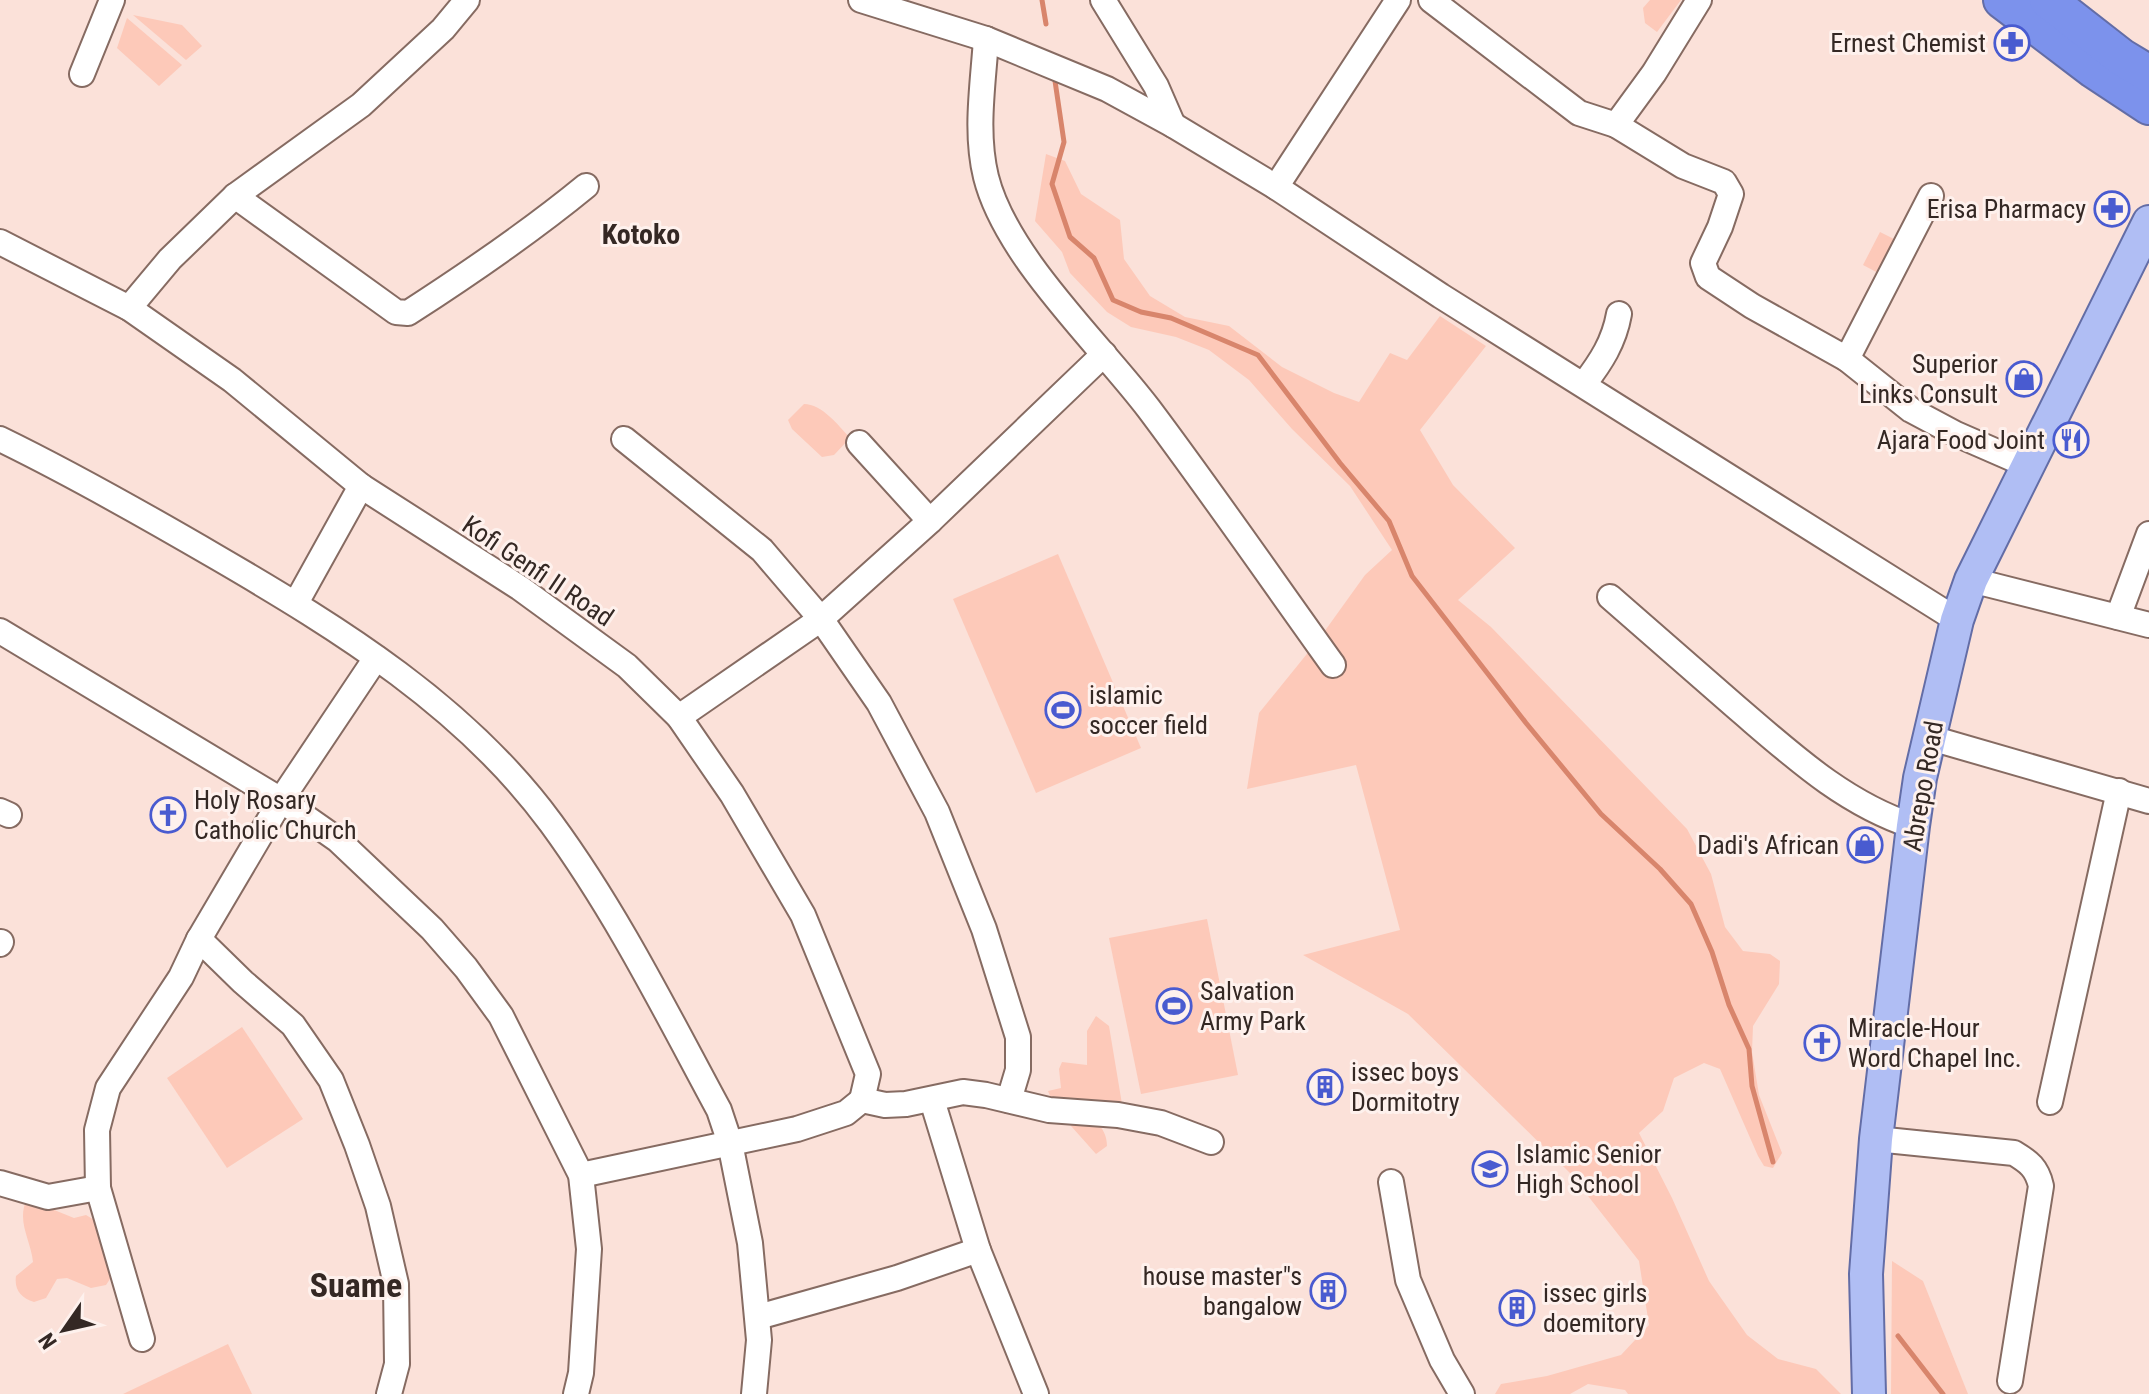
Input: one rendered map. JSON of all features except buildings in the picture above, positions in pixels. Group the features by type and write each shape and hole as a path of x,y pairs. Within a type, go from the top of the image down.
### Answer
{"highway":[{"path":"2002,0 2093,69 2149,106"},
{"path":"2048,0 2121,57 2149,74"}],"main road":[{"name":"Abrepo Road","path":"1869,1394 1866,1274 1876,1139 1920,778 1957,620 1971,580 2149,222"}],"street":[{"path":"82,74 112,0"},
{"path":"129,308 170,259 235,196 361,105 443,29 467,0"},
{"path":"861,0 986,39 1107,89 1173,125 1276,187 1441,296 1957,620"},
{"path":"1103,0 1156,86 1173,125"},
{"path":"1276,187 1398,0"},
{"path":"1431,0 1579,113 1616,125 1683,166 1724,182 1731,194 1703,263 1708,277 1752,306 1847,359 1911,410 1956,434 2027,465"},
{"path":"1616,125 1654,73 1699,0"},
{"path":"986,39 980,135 987,179 1004,222 1026,258 1148,408 1333,665"},
{"path":"235,196 396,312 408,313 482,265 586,186"},
{"path":"1847,359 1931,196"},
{"name":"Kofi Genfi II Road","path":"0,242 129,308 232,380 361,486 520,588 627,666 679,717 732,794 803,915 868,1074 862,1100"},
{"path":"1584,384 1606,354 1616,332 1619,314"},
{"path":"679,717 821,619 930,521 1104,354"},
{"path":"0,439 137,511 296,603 376,658 430,699 492,754 550,821 618,922 719,1110 730,1143 750,1243 759,1340 754,1394"},
{"path":"624,439 762,550 821,619 879,703 937,812 984,929 1018,1037 1018,1070 1009,1100"},
{"path":"859,443 930,521"},
{"path":"296,603 361,486"},
{"path":"2118,617 2149,534"},
{"path":"1971,580 2149,625"},
{"path":"1610,597 1806,767 1848,797 1913,826"},
{"path":"0,631 281,800 338,840 432,929 466,968 501,1016 581,1175 589,1249 581,1373 576,1394"},
{"path":"142,1339 98,1188 97,1130 108,1088 181,977 199,939 281,800 376,658"},
{"path":"1931,738 2149,801"},
{"path":"2050,1102 2119,791"},
{"path":"199,939 293,1025 331,1080 378,1206 396,1284 397,1364 389,1394"},
{"path":"581,1175 797,1129 846,1113 862,1100 885,1105 932,1100 963,1092 1049,1110 1118,1115 1161,1123 1211,1142"},
{"path":"932,1100 978,1250 1036,1394"},
{"path":"1876,1139 2014,1153 2038,1172 2041,1186 2010,1381"},
{"path":"1391,1182 1408,1280 1442,1360 1462,1394"},
{"path":"0,1183 48,1197 98,1188"},
{"path":"758,1317 897,1278 978,1250"}],"shaded area":[{"path":"1650,0 1681,0 1657,32 1645,23 1643,8"},
{"path":"133,15 182,25 202,46 186,60"},
{"path":"127,18 182,65 159,86 117,48"},
{"path":"1046,154 1065,161 1081,194 1120,220 1124,259 1150,296 1185,317 1229,326 1282,367 1334,393 1359,402 1390,353 1407,360 1440,316 1486,346 1420,430 1453,485 1515,548 1458,600 1491,627 1687,829 1711,874 1725,927 1743,951 1770,954 1780,961 1779,984 1753,1026 1752,1052 1759,1095 1782,1153 1773,1168 1764,1166 1758,1156 1720,1069 1704,1063 1674,1078 1663,1111 1639,1133 1709,1281 1747,1335 1778,1359 1816,1369 1841,1394 1628,1394 1625,1390 1588,1384 1570,1394 1495,1394 1501,1384 1547,1376 1621,1355 1649,1325 1639,1261 1570,1173 1408,1014 1303,955 1400,930 1356,765 1247,789 1259,713 1319,639 1365,575 1392,550 1350,486 1292,429 1249,380 1209,350 1176,337 1131,327 1107,312 1070,273 1062,252 1035,221"},
{"path":"1880,232 1900,242 1882,275 1863,265"},
{"path":"804,404 823,411 850,438 834,455 822,457 792,429 788,420"},
{"name":"islamic soccer field","path":"1058,554 1141,748 1036,793 953,599"},
{"name":"Salvation Army Park","path":"1207,919 1238,1075 1141,1094 1109,938"},
{"path":"1096,1016 1109,1026 1123,1110 1110,1110 1101,1100 1089,1107 1103,1130 1107,1146 1096,1154 1055,1108 1048,1091 1061,1088 1059,1069 1062,1062 1087,1065 1087,1031"},
{"path":"242,1027 303,1119 227,1168 167,1078"},
{"path":"27,1199 74,1218 86,1215 96,1221 112,1276 106,1285 91,1288 67,1278 57,1279 46,1298 34,1302 22,1296 17,1289 16,1276 33,1262 23,1215"},
{"path":"1892,1261 1923,1281 1968,1394 1891,1394"},
{"path":"228,1344 252,1394 123,1394"}],"waterway":[{"path":"1042,0 1046,24"},
{"path":"1055,81 1064,142 1052,184 1070,237 1094,258 1113,300 1141,312 1171,318 1258,355 1340,463 1389,521 1412,576 1526,723 1601,814 1660,869 1691,904 1749,1049 1752,1086 1773,1162"},
{"path":"1898,1336 1943,1394"}],"place":[{"name":"Ernest Chemist","path":"2012,43"},
{"name":"Erisa Pharmacy","path":"2112,209"},
{"name":"Superior Links Consult","path":"2024,379"},
{"name":"Ajara Food Joint","path":"2071,440"},
{"name":"islamic soccer field","path":"1063,710"},
{"name":"Holy Rosary Catholic Church","path":"168,815"},
{"name":"Dadi's African","path":"1865,845"},
{"name":"Salvation Army Park","path":"1174,1006"},
{"name":"Miracle-Hour Word Chapel Inc.","path":"1822,1043"},
{"name":"issec boys Dormitotry","path":"1325,1087"},
{"name":"Islamic Senior High School","path":"1490,1169"},
{"name":"house master\"s bangalow","path":"1328,1291"},
{"name":"issec girls doemitory","path":"1517,1308"}],"district":[{"name":"Kotoko","path":"641,234"},
{"name":"Suame","path":"356,1285"}]}
